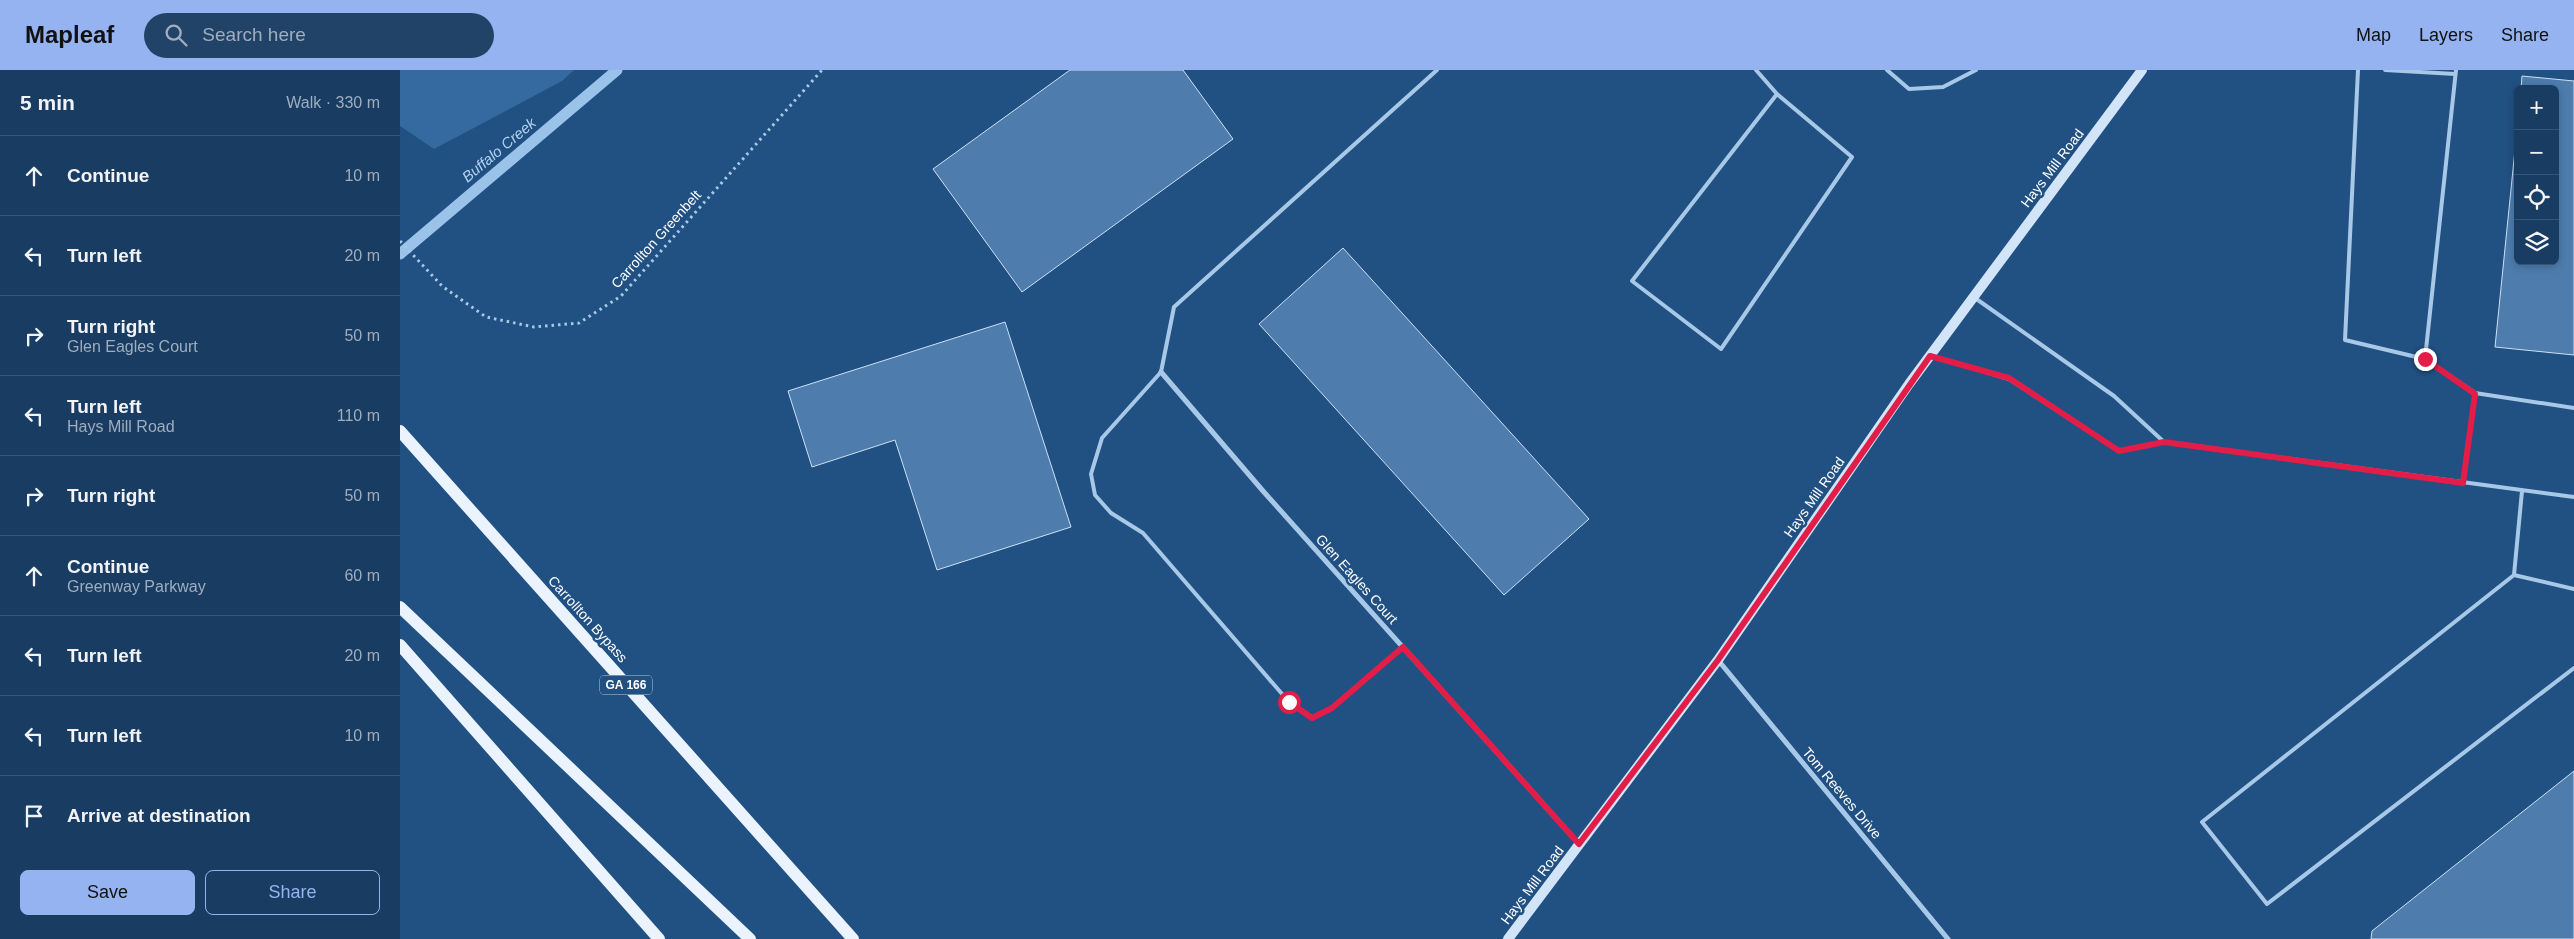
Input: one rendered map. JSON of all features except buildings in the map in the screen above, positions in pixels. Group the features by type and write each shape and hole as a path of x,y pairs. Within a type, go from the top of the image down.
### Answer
{"main road":[{"name":"Carrollton Bypass","path":"400,431 853,939"},
{"path":"400,607 750,939"},
{"path":"400,645 659,939"}],"street":[{"name":"Hays Mill Road","path":"1508,939 1718,660 1930,356 2142,70"},
{"name":"Glen Eagles Court","path":"1161,372 1263,491 1579,844"},
{"name":"Tom Reeves Drive","path":"1718,660 1948,939"}],"lane":[{"path":"1403,647 1332,708 1312,718 1289,702 1143,533 1111,513 1095,495 1091,474 1102,438 1161,372 1174,307 1437,70"},
{"path":"1756,70 1777,94 1852,157 1721,349 1632,281 1777,94"},
{"path":"1887,70 1910,89 1943,87 1976,70"},
{"path":"2358,70 2345,340 2425,359 2475,394 2574,408"},
{"path":"2386,70 2455,72 2425,359"},
{"path":"1973,297 2114,396 2164,442"},
{"path":"1930,356 2009,378 2119,451 2164,442 2574,497"},
{"path":"2463,483 2475,394"},
{"path":"2522,491 2514,575 2202,822 2268,904 2574,668"},
{"path":"2514,575 2574,589"}],"path":[{"name":"Carrollton Greenbelt","path":"400,241 442,286 486,317 534,327 580,323 621,296 822,70"}],"shaded area":[{"path":"400,70 574,70 562,81 434,149 400,126"}],"waterway":[{"name":"Buffalo Creek","path":"400,254 617,70"}],"route":[{"path":"1289,702 1312,718 1332,708 1403,647 1579,844 1718,660 1930,356 2009,378 2119,451 2164,442 2463,483 2475,394 2425,359"}]}
